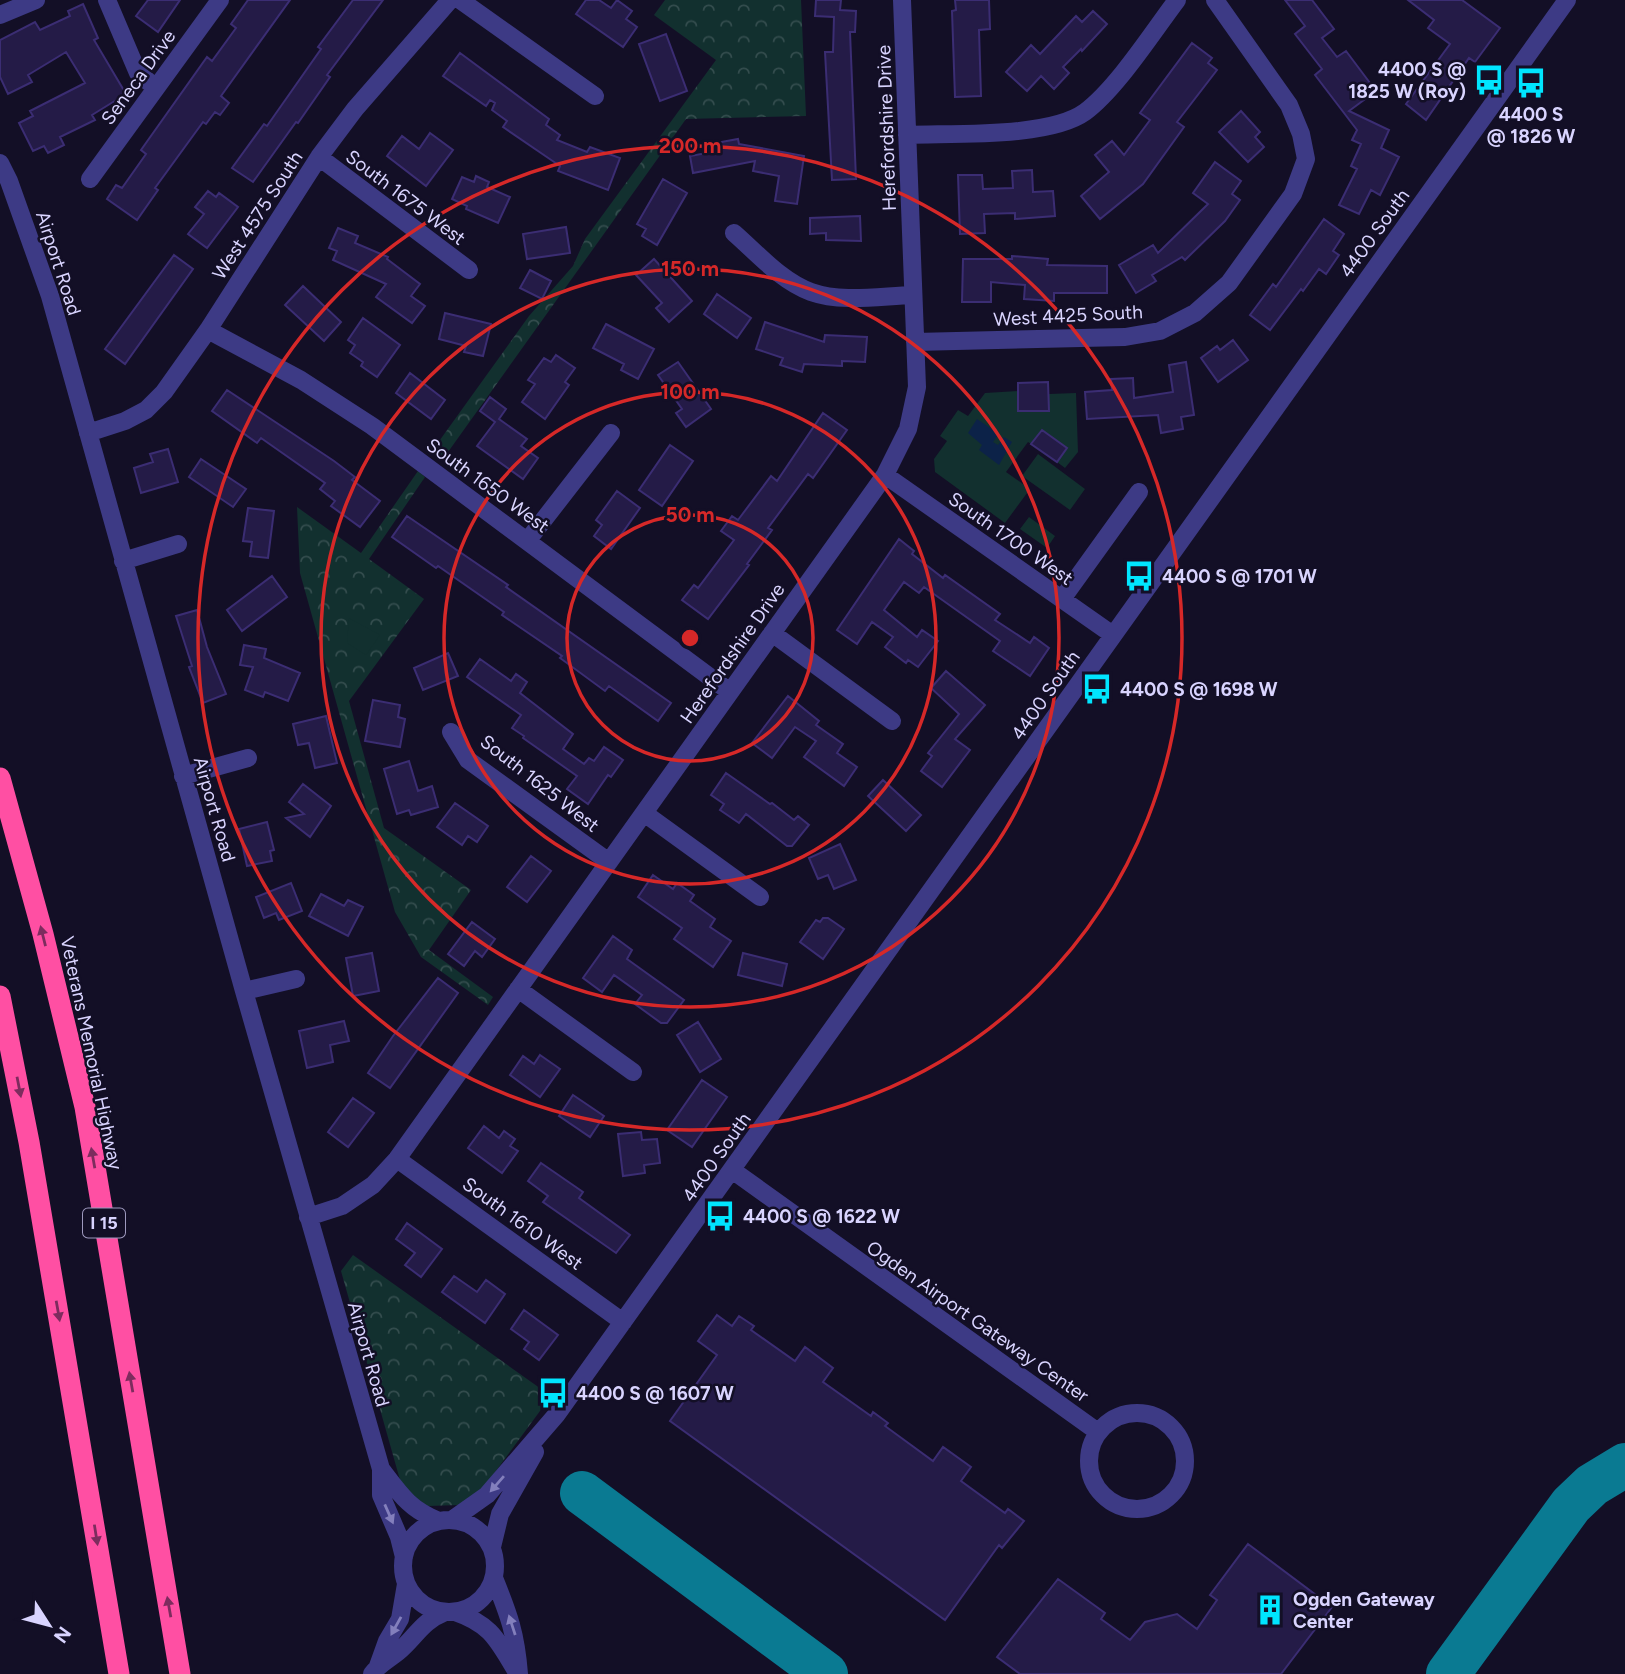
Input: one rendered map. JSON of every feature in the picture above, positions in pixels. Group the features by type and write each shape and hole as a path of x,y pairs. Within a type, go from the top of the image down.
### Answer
{"highway":[{"name":"Veterans Memorial Highway","path":"0,778 85,1107 180,1674"},
{"path":"0,996 29,1142 119,1674"}],"street":[{"path":"0,15 36,0"},
{"path":"107,0 138,73 156,88"},
{"name":"Seneca Drive","path":"90,179 220,0"},
{"name":"West 4575 South","path":"88,433 125,421 146,410 164,392 208,330 318,158 355,109 450,0"},
{"path":"460,0 595,96"},
{"name":"Herefordshire Drive","path":"308,1217 342,1206 373,1185 397,1159 885,475 908,429 917,387 902,0"},
{"path":"907,135 1041,130 1064,123 1084,113 1103,96 1177,0"},
{"name":"West 4425 South","path":"915,342 1125,337 1160,331 1195,313 1229,283 1293,194 1306,159 1301,134 1289,105 1215,0"},
{"name":"4400 South","path":"446,1520 488,1495 557,1414 1567,0"},
{"name":"South 1675 West","path":"318,158 469,270"},
{"name":"Airport Road","path":"0,163 50,296 380,1469 381,1495 399,1537 404,1557"},
{"path":"734,233 786,278 811,292 839,298 913,295"},
{"name":"South 1650 West","path":"208,330 301,380 372,426 730,692"},
{"path":"528,540 611,433"},
{"name":"South 1700 West","path":"885,475 1113,635"},
{"path":"1062,599 1139,492"},
{"path":"123,561 178,544"},
{"path":"772,633 892,721"},
{"name":"South 1625 West","path":"451,732 468,760 609,862"},
{"path":"183,776 248,758"},
{"path":"644,813 760,897"},
{"path":"244,991 296,979"},
{"path":"518,989 633,1072"},
{"name":"South 1610 West","path":"397,1159 623,1322"},
{"name":"Ogden Airport Gateway Center","path":"732,1170 1098,1432"},
{"name":"4400 South","path":"492,1547 500,1514 557,1414"},
{"path":"1126,1414 1157,1416 1171,1426 1180,1438 1185,1454 1185,1466 1180,1483 1165,1500 1147,1508 1130,1508 1114,1503 1101,1492 1090,1472 1089,1455 1098,1432 1111,1420 1126,1414"},
{"name":"Airport Road","path":"380,1469 410,1506 446,1520"},
{"path":"375,1670 400,1651 421,1626 450,1612 477,1603 488,1592 496,1563 487,1538 476,1528 446,1520 426,1526 414,1536 404,1557 406,1584 424,1605 450,1612 478,1622 490,1631 519,1674"},
{"path":"494,1578 517,1642 519,1674"},
{"path":"375,1670 400,1619 406,1584"}],"green space":[{"path":"665,0 801,0 806,116 686,119 443,459 432,451 529,316 573,266 585,239 716,60 654,15"},
{"path":"1018,391 1019,411 1049,411 1049,394 1076,393 1078,452 1065,468 1057,462 1067,448 1042,430 1031,444 1028,442 1006,472 1030,489 1005,523 935,472 934,459 947,441 940,436 958,410 968,416 985,393"},
{"path":"1038,454 1085,489 1070,510 1022,476"},
{"path":"418,471 425,477 369,559 424,599 349,701 384,828 471,890 429,950 493,997 488,1005 421,957 395,912 300,573 297,507 361,553"},
{"path":"1029,517 1055,536 1047,548 1020,529"},
{"path":"349,618 380,635 366,655 347,643"},
{"path":"353,1255 551,1396 482,1490 460,1505 427,1506 402,1487 341,1271"}],"water":[{"path":"977,419 999,434 993,442 998,445 1004,437 1012,442 999,465 979,450 982,445 968,433"}],"building":[{"path":"148,0 180,0 158,32 136,16"},
{"path":"248,0 290,0 221,96 229,103 220,115 215,112 206,124 203,122 155,188 158,190 137,220 107,199 116,185 122,188 146,154 141,150 207,57 212,61 236,28 231,24"},
{"path":"353,0 383,0 327,75 330,77 298,123 296,122 253,182 232,168 264,124 267,126 321,49 318,47"},
{"path":"586,0 599,0 611,8 617,0 632,11 626,19 637,27 623,47 576,14"},
{"path":"816,0 841,0 840,10 856,11 855,32 850,32 856,179 832,180 825,52 833,52 834,17 815,16"},
{"path":"955,0 989,0 990,29 979,30 981,96 955,97 952,11 956,10"},
{"path":"1285,0 1312,0 1334,29 1322,38 1337,57 1346,51 1376,91 1349,111 1389,130 1381,148 1399,157 1380,195 1371,190 1359,214 1339,205 1357,169 1351,166 1361,144 1352,140 1357,130 1315,75 1322,69 1295,34 1305,26"},
{"path":"1408,0 1462,0 1500,28 1475,62 1469,58 1426,120 1406,104 1450,44 1428,28 1434,20"},
{"path":"83,4 98,38 94,40 126,94 92,115 95,120 60,137 64,145 48,153 44,146 33,151 19,123 33,116 30,111 85,83 66,52 28,75 32,82 8,94 0,77 0,40 35,22 40,30 70,16 68,11"},
{"path":"1093,11 1107,24 1063,67 1069,73 1054,89 1041,76 1027,91 1006,72 1031,45 1040,54 1076,16 1082,22"},
{"path":"666,34 687,91 660,101 639,44"},
{"path":"1192,43 1212,58 1208,63 1217,70 1177,122 1184,127 1143,184 1100,219 1081,196 1109,172 1095,155 1112,141 1124,155 1150,120 1140,113"},
{"path":"460,53 549,119 546,125 560,135 557,140 587,152 590,147 620,158 608,190 558,171 560,166 503,127 507,121 492,110 495,103 490,100 486,106 443,76"},
{"path":"1241,111 1260,132 1255,137 1264,147 1248,162 1219,132"},
{"path":"430,133 453,150 426,186 387,156 402,136 419,149"},
{"path":"738,139 739,144 804,156 797,204 775,201 779,176 753,171 755,161 693,173 690,156 707,153 705,145"},
{"path":"1215,162 1241,181 1232,194 1240,200 1225,221 1185,260 1182,257 1152,275 1156,281 1136,293 1119,265 1153,245 1158,253 1208,204 1193,193"},
{"path":"1032,170 1033,192 1053,191 1055,216 1015,219 1015,213 984,214 985,233 960,234 958,175 982,175 983,189 1013,188 1012,171"},
{"path":"476,176 489,182 487,187 510,197 498,223 466,209 467,206 452,199 462,177 474,182"},
{"path":"663,179 687,193 657,245 642,236 646,229 637,224"},
{"path":"208,191 216,197 219,193 238,207 207,248 188,234 204,214 195,207"},
{"path":"860,216 861,241 826,240 826,233 810,234 810,218"},
{"path":"1324,219 1344,234 1333,251 1339,255 1326,274 1319,269 1270,330 1250,315 1273,284 1276,287"},
{"path":"566,227 570,253 527,259 523,234"},
{"path":"338,228 358,236 355,243 388,257 387,259 420,284 411,296 425,306 412,323 376,297 386,284 333,260 337,251 329,248"},
{"path":"174,255 193,269 125,364 105,349"},
{"path":"1012,256 1048,259 1047,265 1107,266 1107,293 1054,293 1054,301 1024,299 1025,285 991,282 991,302 962,302 963,259 1012,259"},
{"path":"654,259 692,301 669,322 656,308 662,303 636,275"},
{"path":"530,270 551,281 542,299 520,288"},
{"path":"303,286 341,322 324,341 285,305"},
{"path":"717,294 751,318 737,338 704,314"},
{"path":"445,313 491,324 483,356 464,352 466,346 439,339"},
{"path":"363,318 400,345 377,377 361,366 363,362 350,353 355,345 348,340"},
{"path":"765,322 824,342 825,335 867,337 865,362 842,361 842,366 804,364 802,372 780,365 783,358 756,349"},
{"path":"606,324 654,349 638,379 621,370 624,364 593,348"},
{"path":"1233,340 1248,360 1218,382 1201,358 1217,346 1220,350"},
{"path":"556,355 575,368 565,382 569,385 545,419 522,402 535,384 528,380 544,358 551,362"},
{"path":"678,362 711,409 686,427 676,413 682,409 658,375"},
{"path":"1186,362 1194,415 1181,417 1183,429 1161,433 1158,415 1087,419 1085,392 1112,390 1111,379 1133,378 1134,398 1173,392 1169,365"},
{"path":"410,373 445,400 431,419 396,393"},
{"path":"1048,382 1049,411 1018,411 1018,383"},
{"path":"227,390 334,461 355,477 352,480 380,501 360,527 331,506 335,501 320,489 325,483 261,438 257,443 212,411"},
{"path":"490,397 506,409 499,419 527,439 521,446 538,458 523,479 477,446 495,422 480,411"},
{"path":"823,413 847,430 813,478 808,474 768,528 772,530 747,564 749,565 708,619 682,600 694,585 698,588 734,540 721,531 732,516 738,520 771,476 777,481"},
{"path":"1042,430 1067,448 1057,462 1031,444"},
{"path":"670,445 693,461 662,506 639,490"},
{"path":"168,449 178,482 141,493 134,468 153,462 150,454"},
{"path":"201,459 246,489 233,507 189,477"},
{"path":"617,491 640,508 611,549 594,536 602,525 596,520"},
{"path":"248,508 274,511 268,558 250,556 252,542 243,541"},
{"path":"407,516 671,703 658,721 609,686 605,691 560,658 562,656 502,615 504,612 392,537"},
{"path":"899,539 914,551 912,554 943,578 945,575 1000,614 995,620 1030,643 1034,637 1049,648 1030,676 993,651 1000,641 924,587 919,593 904,582 884,610 917,637 922,630 938,641 918,667 908,660 906,663 885,647 893,637 872,622 857,644 837,630"},
{"path":"272,576 287,597 242,631 227,610"},
{"path":"197,610 207,647 226,694 203,703 189,667 192,666 176,616"},
{"path":"244,645 266,649 264,658 300,673 288,701 265,692 263,697 245,690 253,667 240,665"},
{"path":"448,653 458,676 423,690 414,668"},
{"path":"480,659 511,681 516,674 527,682 520,693 573,734 563,749 584,764 589,758 594,761 604,747 623,760 611,777 608,775 588,804 567,789 577,776 512,728 521,715 467,677"},
{"path":"946,671 985,705 955,739 970,750 942,787 921,771 932,756 928,753 959,714 931,688"},
{"path":"788,696 819,721 816,725 843,744 837,753 857,767 844,786 804,757 816,741 795,727 772,758 752,743"},
{"path":"373,700 400,705 398,717 405,719 400,747 365,741"},
{"path":"326,716 337,763 315,768 309,743 298,745 293,724"},
{"path":"409,761 418,791 432,786 438,807 411,815 409,810 397,814 384,769"},
{"path":"726,773 794,820 798,816 809,825 792,846 787,846 746,814 739,823 720,810 724,804 711,795"},
{"path":"883,780 921,815 906,831 868,796"},
{"path":"303,784 331,806 310,837 286,818 304,814 289,802"},
{"path":"455,803 488,826 477,842 468,836 462,845 437,827"},
{"path":"267,822 274,850 270,851 272,861 247,866 239,829"},
{"path":"840,844 856,880 834,889 828,875 818,879 809,858"},
{"path":"531,856 551,871 527,902 507,887"},
{"path":"653,875 673,889 677,883 694,895 690,901 715,919 710,927 731,941 713,967 674,939 682,928 638,897"},
{"path":"291,883 302,911 279,920 276,913 264,918 256,897"},
{"path":"321,894 344,906 348,900 363,907 348,936 309,916"},
{"path":"823,918 828,918 844,929 823,959 800,942 816,920 820,922"},
{"path":"472,922 495,939 482,957 475,951 464,966 448,954"},
{"path":"613,936 632,950 627,959 684,1000 667,1023 661,1023 635,1004 642,995 614,975 602,992 583,978"},
{"path":"372,953 379,991 353,996 346,958"},
{"path":"743,953 787,964 782,986 738,975"},
{"path":"438,978 458,993 390,1088 368,1073"},
{"path":"344,1021 349,1041 330,1045 333,1062 307,1068 299,1031"},
{"path":"698,1022 721,1059 700,1072 677,1035"},
{"path":"540,1055 560,1069 540,1097 510,1075 523,1056 534,1064"},
{"path":"702,1080 727,1097 692,1147 667,1130"},
{"path":"573,1095 604,1116 590,1137 559,1116"},
{"path":"353,1098 374,1113 348,1147 328,1132"},
{"path":"484,1126 499,1138 504,1131 515,1139 510,1146 518,1151 502,1173 468,1148"},
{"path":"641,1132 642,1140 657,1139 660,1163 644,1165 645,1173 623,1176 618,1134"},
{"path":"541,1163 583,1192 579,1198 630,1235 616,1253 543,1202 548,1196 528,1181"},
{"path":"407,1223 442,1249 421,1277 405,1265 415,1253 396,1239"},
{"path":"454,1276 477,1292 486,1280 505,1294 485,1323 442,1292"},
{"path":"524,1310 558,1335 539,1360 524,1349 529,1342 511,1329"},
{"path":"717,1315 732,1326 739,1316 754,1326 751,1330 795,1361 805,1347 833,1368 823,1382 871,1416 873,1412 888,1423 885,1426 933,1461 943,1447 971,1467 961,1481 1005,1513 1008,1509 1024,1521 1002,1548 999,1545 945,1620 670,1421 717,1355 698,1341"},
{"name":"Ogden Gateway Center","path":"1248,1544 1332,1607 1281,1674 1020,1674 997,1657 1058,1579 1105,1613 1101,1619 1130,1640 1145,1622 1177,1614 1197,1629 1217,1600 1210,1595"}],"taxiway":[{"path":"1448,1674 1571,1505 1592,1485 1625,1465"},
{"path":"582,1493 826,1674"}],"place":[{"name":"4400 S @ 1825 W (Roy)","path":"1489,80"},
{"name":"4400 S @ 1826 W","path":"1531,83"},
{"name":"4400 S @ 1701 W","path":"1139,576"},
{"name":"4400 S @ 1698 W","path":"1097,689"},
{"name":"4400 S @ 1622 W","path":"720,1216"},
{"name":"4400 S @ 1607 W","path":"553,1393"},
{"name":"Ogden Gateway Center","path":"1270,1610"}]}
